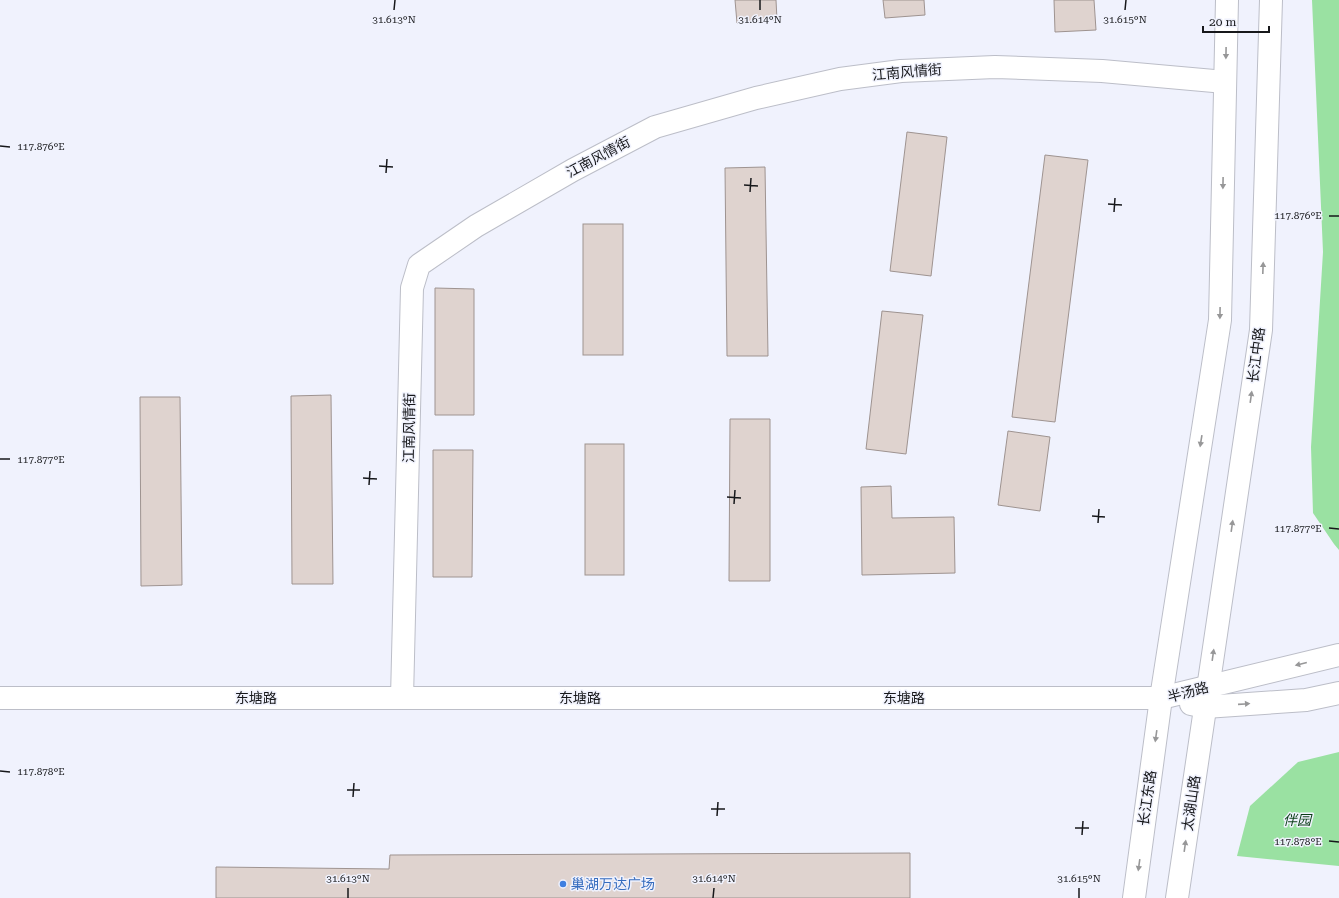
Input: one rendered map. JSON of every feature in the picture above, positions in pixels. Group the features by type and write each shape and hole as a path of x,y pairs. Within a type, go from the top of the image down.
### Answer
{"street":[{"path":"1161,698 1220,320 1227,0"},
{"name":"长江中路","path":"1205,707 1261,330 1271,0"},
{"name":"江南风情街","path":"402,698 412,288 419,265 476,226 573,170 655,127 756,98 840,79 901,71 995,67 1102,71 1225,82"},
{"name":"半汤路","path":"1161,698 1339,654"},
{"name":"半汤路","path":"1161,698 1205,707 1306,700 1339,693"},
{"name":"东塘路","path":"0,698 1161,698"},
{"name":"长江东路","path":"1134,898 1161,698"},
{"name":"太湖山路","path":"1177,898 1205,707"}],"green space":[{"path":"1312,0 1339,0 1339,550 1313,513 1311,447 1323,252"},
{"name":"伴园","path":"1339,752 1339,866 1237,856 1250,806 1298,762"}],"building":[{"path":"735,0 776,0 777,20 737,23"},
{"path":"883,0 924,0 925,15 885,18"},
{"path":"1054,0 1094,0 1096,30 1055,32"},
{"path":"907,132 947,137 931,276 890,271"},
{"path":"1045,155 1088,160 1055,422 1012,417"},
{"path":"765,167 768,356 727,356 725,168"},
{"path":"583,224 623,224 623,355 583,355"},
{"path":"435,288 474,289 474,415 435,415"},
{"path":"882,311 923,315 906,454 866,449"},
{"path":"331,395 333,584 292,584 291,396"},
{"path":"140,397 180,397 182,585 141,586"},
{"path":"730,419 770,419 770,581 729,581"},
{"path":"1008,431 1050,437 1040,511 998,505"},
{"path":"585,444 624,444 624,575 585,575"},
{"path":"433,450 473,450 472,577 433,577"},
{"path":"891,486 892,518 954,517 955,573 862,575 861,487"},
{"name":"巢湖万达广场","path":"910,853 910,898 216,898 216,867 389,869 390,855"}],"place":[{"name":"巢湖万达广场","path":"563,884"}]}
